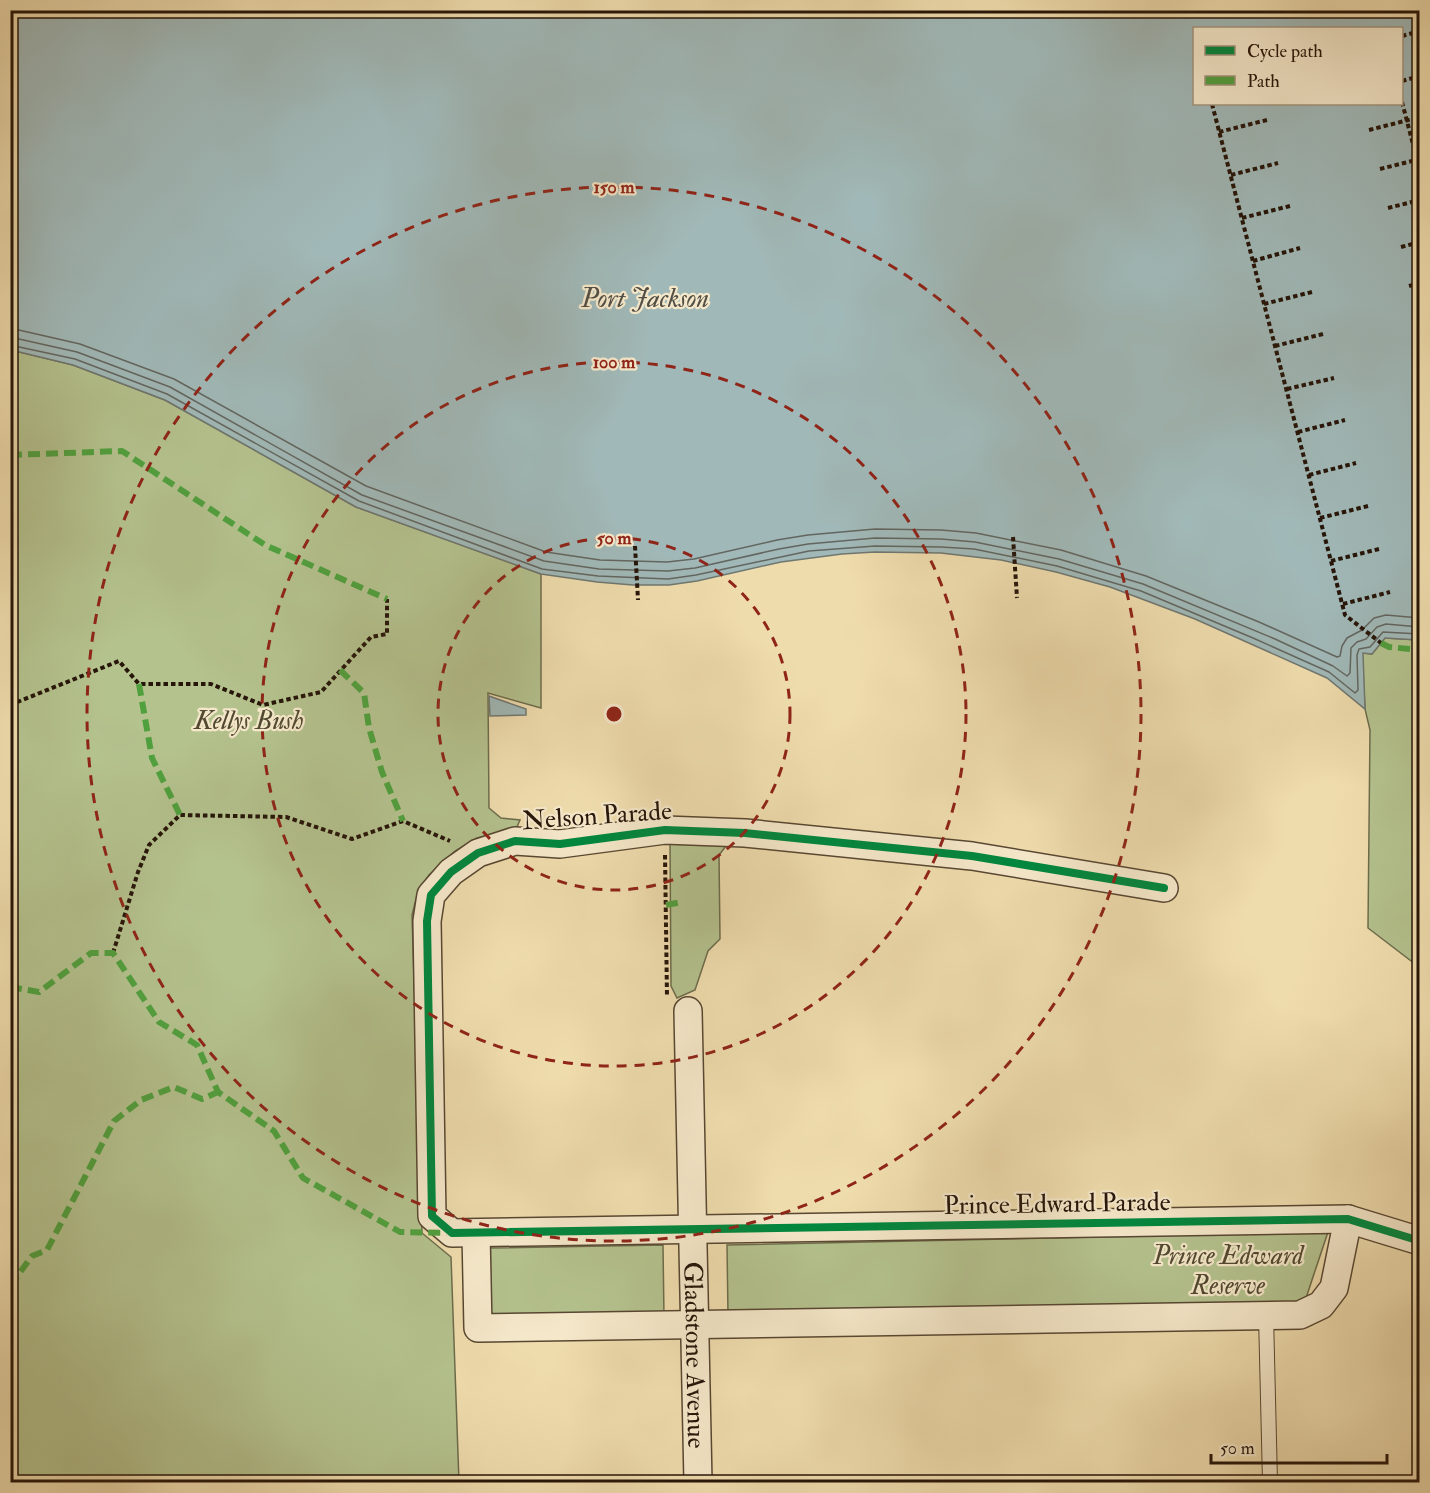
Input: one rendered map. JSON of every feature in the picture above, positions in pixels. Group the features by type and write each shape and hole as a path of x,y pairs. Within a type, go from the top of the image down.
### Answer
{"street":[{"name":"Nelson Parade","path":"464,1233 432,1216 427,921 431,895 451,872 478,853 515,841 560,844 665,830 745,833 972,856 1164,888"},
{"name":"Gladstone Avenue","path":"688,1011 698,1482"},
{"name":"Prince Edward Parade","path":"464,1233 1348,1219 1419,1241"},
{"path":"464,1233 478,1328 1300,1315 1321,1305 1334,1288 1348,1219"}],"lane":[{"path":"1266,1315 1270,1482"}],"path":[{"path":"1403,35 1419,31"},
{"path":"1403,80 1419,76"},
{"path":"1212,105 1345,615 1381,643"},
{"path":"1402,105 1418,159 1419,171"},
{"path":"1369,130 1419,117"},
{"path":"1220,132 1267,120"},
{"path":"1380,169 1418,159"},
{"path":"1231,175 1278,163"},
{"path":"1388,208 1419,200"},
{"path":"1242,218 1290,206"},
{"path":"1401,247 1419,242"},
{"path":"1253,261 1300,249"},
{"path":"1409,286 1419,283"},
{"path":"1264,304 1312,292"},
{"path":"1275,346 1323,334"},
{"path":"1287,389 1334,378"},
{"path":"1298,432 1345,420"},
{"path":"1309,475 1356,463"},
{"path":"1320,518 1368,506"},
{"path":"1013,537 1017,598"},
{"path":"635,546 638,600"},
{"path":"1331,561 1379,549"},
{"path":"1342,604 1390,592"},
{"path":"10,705 119,661 139,684 211,684 263,705 321,692 371,637 387,634 387,599"},
{"path":"112,953 149,845 180,815 286,817 352,839 403,821 478,853"},
{"path":"665,830 667,997 688,1011"}],"green space":[{"name":"Kellys Bush","path":"11,350 73,365 165,400 356,507 541,574 541,708 488,693 489,808 501,818 520,820 516,829 477,838 455,851 429,875 418,891 412,915 422,1233 451,1257 459,1482 11,1482"},
{"path":"1385,638 1419,640 1419,967 1368,928 1370,730 1365,709 1362,653 1372,654"},
{"path":"670,840 726,846 719,855 720,939 708,951 695,990 677,998 671,986"},
{"name":"Prince Edward Reserve","path":"1328,1232 1304,1304 728,1315 727,1245"},
{"path":"663,1245 664,1317 490,1320 489,1248"}],"water":[{"name":"Port Jackson","path":"11,10 1419,11 1419,640 1385,638 1372,654 1363,653 1365,709 1327,678 1195,619 1110,587 1001,560 941,553 842,554 781,562 669,585 597,582 541,574 356,507 165,400 73,365 11,350"},
{"path":"489,696 526,709 526,715 490,716"}],"marked path":[{"path":"10,455 122,451 265,545 387,599"},
{"path":"1381,643 1389,647 1420,650"},
{"path":"340,670 364,693 369,728 382,772 403,821"},
{"path":"139,684 152,758 180,815"},
{"path":"666,905 682,902"},
{"path":"10,987 39,992 91,953 113,953 159,1022 197,1045 218,1092 274,1131 303,1178 400,1232 452,1233"},
{"path":"10,1286 32,1256 47,1250 114,1121 141,1100 174,1087 202,1099 218,1092"}],"cycle path":[{"path":"1164,888 972,856 745,833 665,830 560,844 515,841 478,853 451,872 431,895 427,921 432,1216 452,1233 1348,1219 1420,1241"}]}
